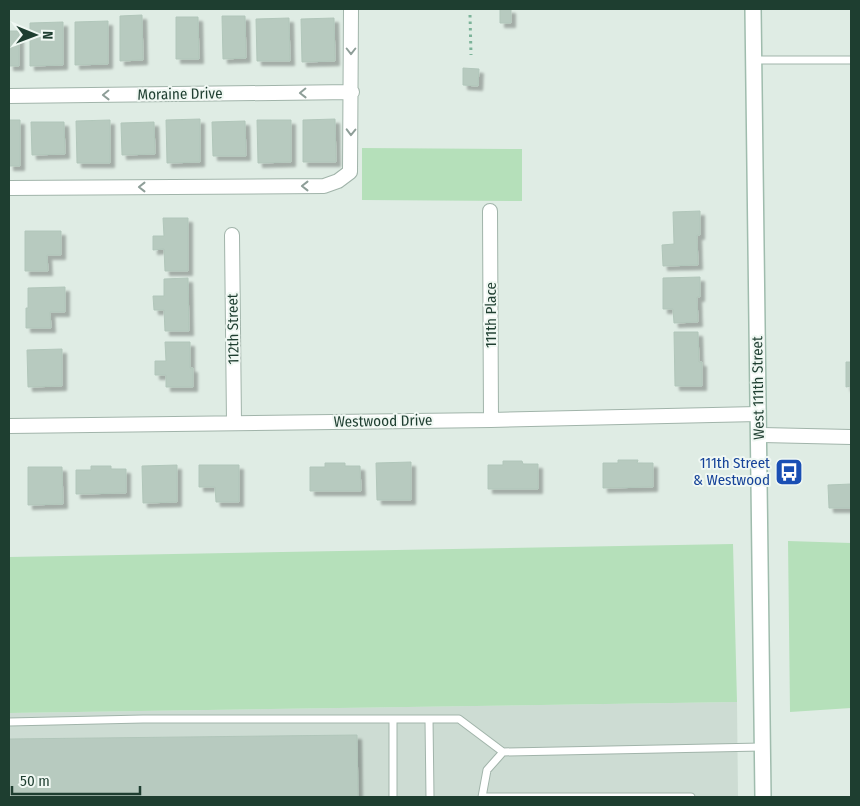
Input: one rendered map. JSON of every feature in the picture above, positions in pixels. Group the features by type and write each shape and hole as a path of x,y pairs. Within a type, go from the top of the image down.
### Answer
{"main road":[{"name":"West 111th Street","path":"753,9 763,797"}],"street":[{"path":"9,188 324,186 338,181 350,172 352,92 351,9"},
{"name":"Moraine Drive","path":"9,96 352,92"},
{"name":"111th Place","path":"490,211 491,420"},
{"name":"112th Street","path":"232,235 234,422"},
{"name":"Westwood Drive","path":"9,426 491,420 758,414"},
{"path":"759,435 851,437"}],"lane":[{"path":"754,60 851,60"},
{"path":"9,722 143,719 459,719 503,752 762,746"},
{"path":"429,719 430,797"},
{"path":"393,720 393,797"},
{"path":"503,752 488,770 482,797 691,797"}],"path":[{"path":"470,15 471,55"}],"shaded area":[{"path":"737,702 738,797 9,797 9,713"}],"green space":[{"path":"362,148 522,149 522,201 362,200"},
{"path":"788,541 851,543 851,708 790,712"},
{"path":"733,544 737,702 9,713 9,557"}],"building":[{"path":"500,9 511,9 511,23 500,23"},
{"path":"142,15 143,60 120,61 120,16"},
{"path":"222,16 245,16 246,58 223,59"},
{"path":"176,17 198,17 199,59 176,59"},
{"path":"289,18 290,61 257,61 256,19"},
{"path":"334,18 335,61 302,62 301,19"},
{"path":"108,21 108,64 75,65 75,22"},
{"path":"63,22 63,65 30,66 30,23"},
{"path":"9,31 19,31 19,66 9,66"},
{"path":"463,68 479,69 478,86 463,85"},
{"path":"200,119 200,162 167,163 166,120"},
{"path":"335,119 336,162 303,162 303,120"},
{"path":"9,120 20,120 20,166 9,166"},
{"path":"110,120 110,163 77,163 76,121"},
{"path":"257,120 291,120 291,162 258,163"},
{"path":"245,121 246,156 213,156 212,122"},
{"path":"31,122 64,122 65,154 32,155"},
{"path":"154,122 155,154 122,155 121,123"},
{"path":"700,211 700,235 697,235 698,265 663,266 662,245 674,244 673,212"},
{"path":"163,218 188,218 188,271 165,271 164,249 153,250 153,236 164,236"},
{"path":"25,231 61,231 61,255 47,255 48,271 25,271"},
{"path":"700,277 700,297 697,297 698,322 674,323 673,309 663,309 663,278"},
{"path":"188,278 189,331 165,331 164,310 154,310 153,296 164,296 164,279"},
{"path":"65,287 65,312 50,312 51,328 26,328 28,288"},
{"path":"674,332 698,332 699,362 702,362 702,386 675,386"},
{"path":"165,342 190,342 190,368 193,368 193,387 166,387 166,375 155,375 155,361 166,361"},
{"path":"62,349 62,386 28,387 27,350"},
{"path":"846,362 851,362 851,386 846,387"},
{"path":"618,460 638,460 637,463 653,463 653,487 603,488 603,463 618,463"},
{"path":"503,461 522,461 523,464 538,464 538,489 488,489 488,465 503,465"},
{"path":"411,462 411,500 377,500 376,463"},
{"path":"325,463 345,463 345,466 360,466 361,491 310,491 310,467 325,467"},
{"path":"177,465 177,502 143,503 142,466"},
{"path":"199,465 239,465 239,502 216,502 215,487 199,487"},
{"path":"91,466 111,466 111,469 126,469 126,493 76,494 76,470 91,470"},
{"path":"28,467 62,467 63,504 28,505"},
{"path":"851,484 851,508 829,508 828,485"},
{"path":"357,735 358,797 9,797 9,739"}],"place":[{"name":"111th Street & Westwood","path":"789,472"}]}
